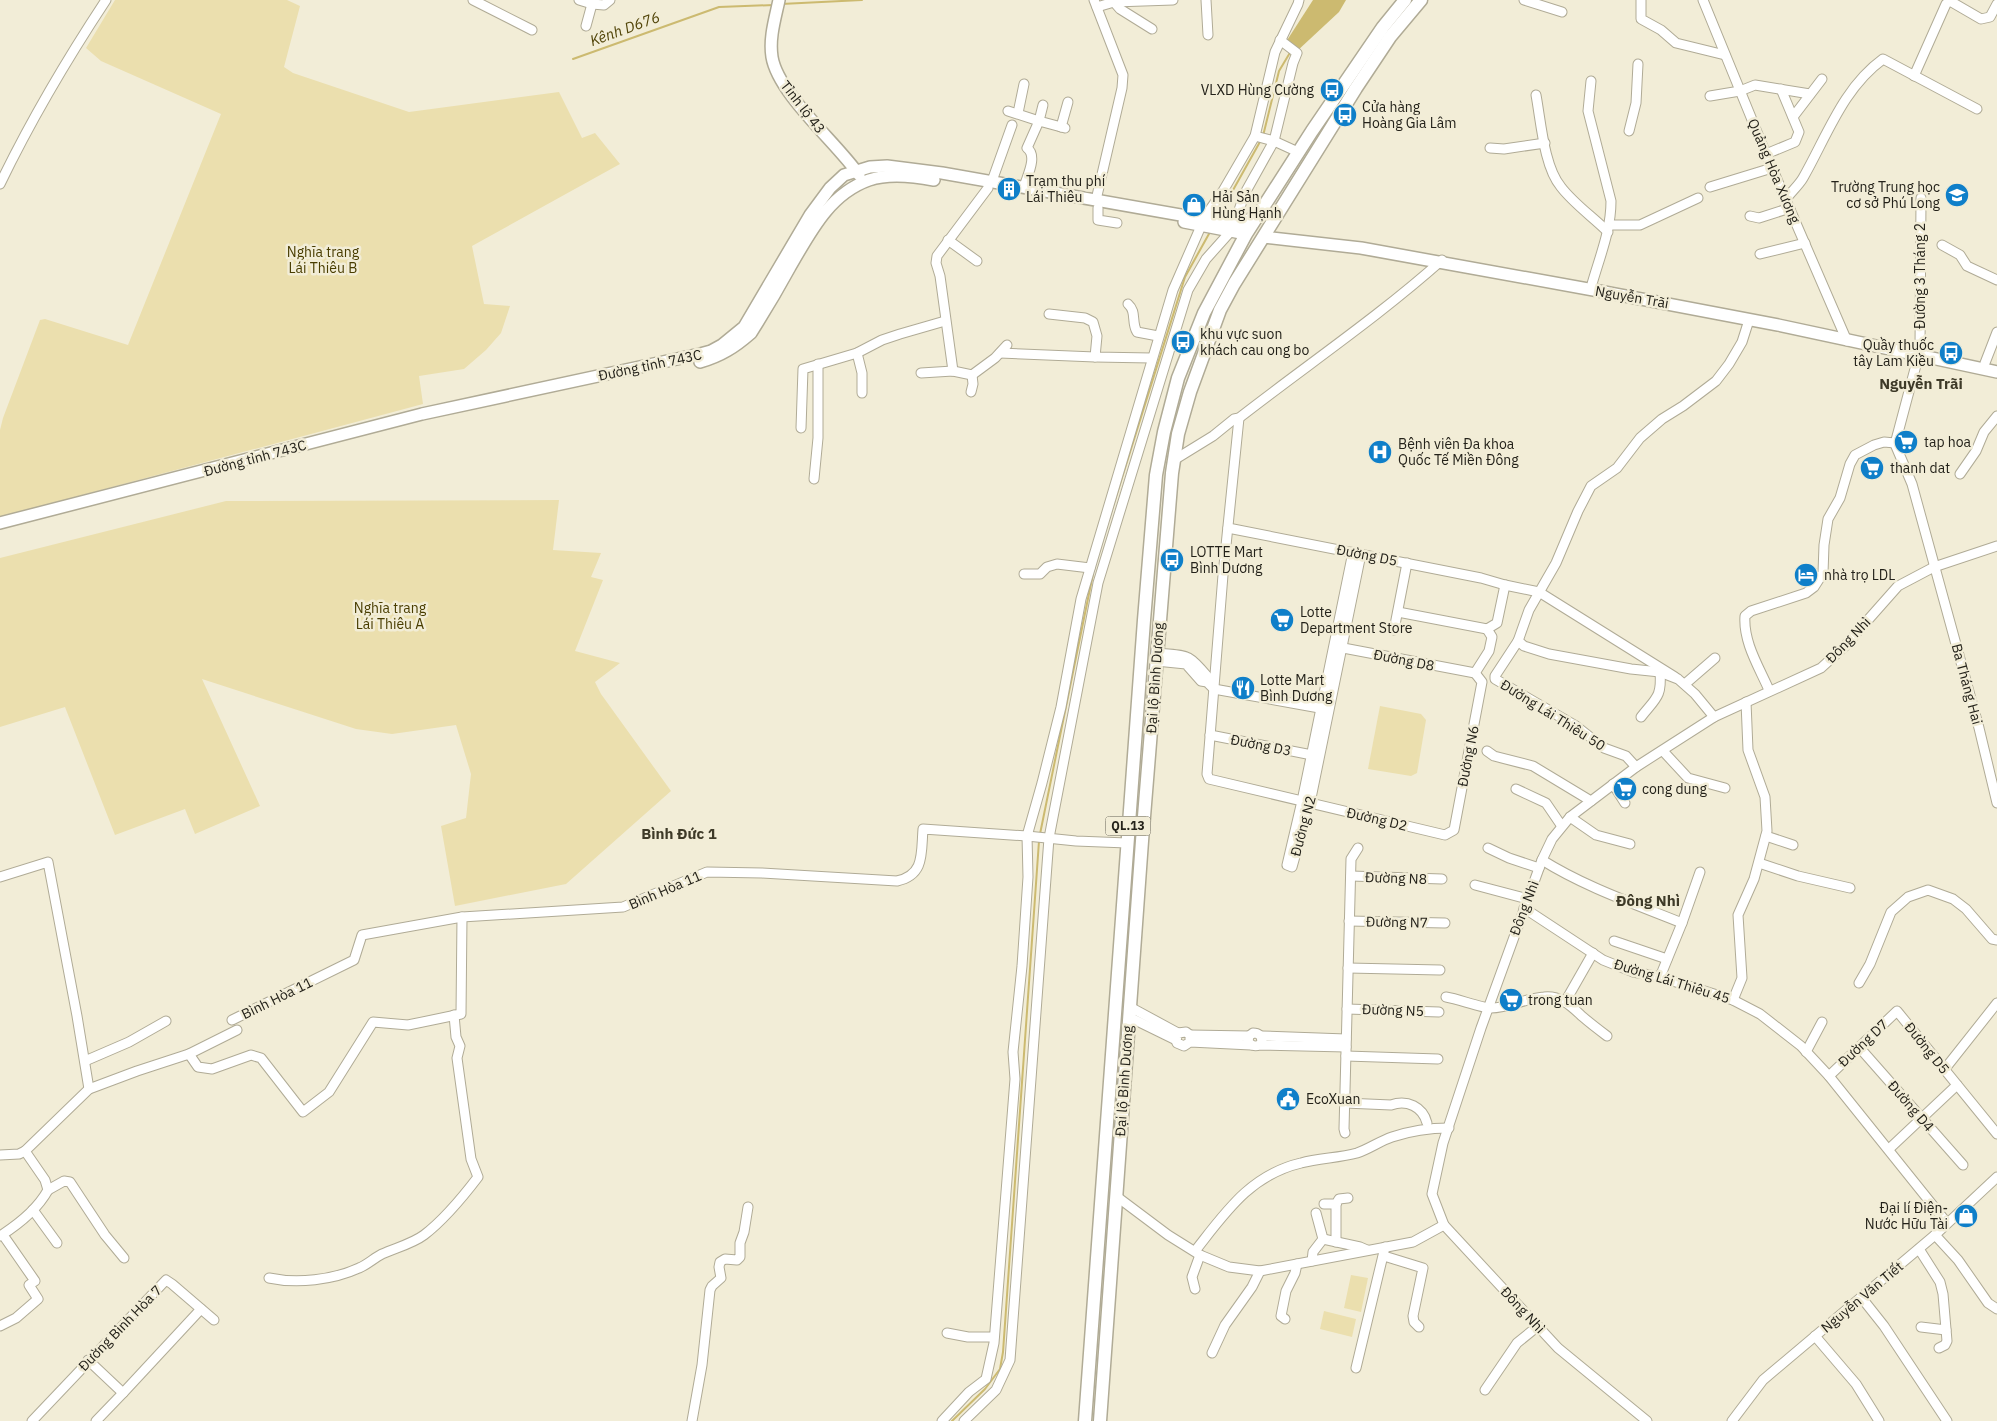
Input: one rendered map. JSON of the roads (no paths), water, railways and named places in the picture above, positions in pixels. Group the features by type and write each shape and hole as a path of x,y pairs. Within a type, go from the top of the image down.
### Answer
{"highway":[{"name":"Đại lộ Bình Dương","path":"1084,1421 1156,475 1164,432 1178,378 1204,313 1239,246 1298,152 1383,26 1405,0"},
{"name":"Đại lộ Bình Dương","path":"1100,1421 1142,841 1174,460 1178,434 1190,392 1214,326 1234,284 1267,234 1356,88 1390,37 1421,0"},
{"path":"1239,246 1238,238 1232,228 1257,216"},
{"path":"1248,230 1267,234"},
{"path":"1127,843 1142,841"},
{"path":"1115,1011 1130,1012"}],"main road":[{"name":"Tỉnh lộ 43","path":"779,0 772,34 772,58 783,84 856,170 864,183"},
{"name":"Đường tỉnh 743C","path":"0,531 178,481 429,420 496,401 711,351 722,345 744,327 810,214 830,188 844,175 856,170 887,166 1096,205 1248,230"},
{"name":"Đường tỉnh 743C","path":"496,401 680,367 718,357 751,332 817,220 838,199 864,183 881,177 895,176 1024,187 1096,205"},
{"name":"Nguyễn Trãi","path":"1267,234 1441,260 1713,310 1749,320 1846,337"},
{"name":"Nguyễn Trãi","path":"1546,279 1592,284 1846,337 1997,372"},
{"name":"Nguyễn Trãi","path":"1919,353 1991,365"},
{"name":"Đường tỉnh 743C","path":"0,523 120,496"}],"street":[{"path":"0,184 27,131 76,46 106,0"},
{"path":"473,0 532,30"},
{"path":"579,0 604,6 610,0"},
{"path":"1117,223 1098,220 1096,205 1122,88 1123,75 1095,3 1173,0"},
{"path":"1206,0 1208,35"},
{"path":"942,1421 969,1392 986,1378 990,1364 994,1337 1015,1079 1013,1052 1022,966 1029,836 1061,706 1081,599 1151,358 1173,290 1203,222 1255,136 1271,64 1299,0"},
{"path":"1524,0 1562,12"},
{"path":"1641,0 1641,19 1661,30 1676,43 1725,55"},
{"name":"Quảng Hòa Xương","path":"1702,0 1766,154 1846,337"},
{"path":"1914,76 1946,4 1950,1 1981,20 1990,17 1997,4"},
{"path":"1114,2 1120,9 1152,29"},
{"path":"586,26 592,4"},
{"path":"964,1421 996,1390 1010,1360 1049,838 1098,583 1188,290 1206,259 1232,228 1245,193 1274,141 1291,68 1297,53 1280,40"},
{"path":"1786,199 1802,179 1836,113 1872,67 1884,59 1977,109"},
{"path":"1629,131 1636,103 1638,64"},
{"path":"1793,117 1822,79"},
{"path":"1591,81 1588,111 1611,201 1609,229 1592,284"},
{"path":"1018,113 1024,84"},
{"path":"1710,96 1740,91 1756,85 1810,94"},
{"path":"1766,154 1795,142 1799,132 1781,89"},
{"path":"1536,95 1550,169 1560,187 1609,229 1640,225 1698,198"},
{"path":"1008,110 1063,128 1068,102"},
{"path":"1024,187 1032,155 1027,148 1039,121 1043,105"},
{"path":"953,371 940,276 936,263 937,256 990,185 1012,125"},
{"path":"1255,136 1274,141 1298,152"},
{"path":"1490,148 1504,149 1545,143"},
{"path":"1710,187 1772,168"},
{"name":"Đường 3 Tháng 2","path":"1895,442 1919,353 1921,198"},
{"path":"1750,216 1759,218 1790,208"},
{"path":"948,240 977,261"},
{"path":"1760,254 1805,244"},
{"path":"1942,245 1960,255 1969,267 1997,280"},
{"path":"1174,460 1213,436 1234,419 1239,418 1374,317 1441,260"},
{"path":"1128,304 1134,314 1133,326 1137,332 1158,336"},
{"path":"1049,314 1085,318 1093,322 1097,336 1095,357"},
{"path":"1675,677 1660,672 1631,669 1549,654 1524,646 1518,641 1529,610 1556,563 1578,510 1591,486 1617,468 1640,438 1655,425 1716,380 1729,364 1738,348 1749,320"},
{"path":"801,428 803,369 857,353 882,340 946,321"},
{"path":"1991,365 1997,332"},
{"path":"921,373 953,371 972,375 1000,353 1006,345"},
{"path":"857,353 862,373 862,393"},
{"path":"1000,353 1151,358"},
{"path":"814,479 818,438 818,364"},
{"path":"971,392 973,384 972,375"},
{"path":"1960,474 1976,451 1984,432 1997,416"},
{"path":"1210,735 1239,418"},
{"path":"1769,690 1749,643 1744,626 1745,616 1751,611 1806,593 1814,587 1823,573 1824,544 1828,519 1840,498 1855,454 1874,445 1884,442 1895,442"},
{"name":"Ba Tháng Hai","path":"1895,442 1912,484 1979,728 1997,803"},
{"name":"Đường D5","path":"1228,528 1481,578 1539,592"},
{"name":"Đông Nhì","path":"1647,1421 1558,1348 1444,1225 1432,1194 1448,1128 1488,1008 1541,864 1561,825 1613,784 1663,751 1681,736 1714,717 1769,690 1821,668 1844,647 1898,586 1934,567 1997,546"},
{"name":"Đường N2","path":"1325,709 1312,755 1306,802 1287,865 1292,866 1306,802 1357,553"},
{"path":"1394,630 1407,563"},
{"path":"1024,574 1040,574 1047,568 1057,564 1090,568"},
{"path":"1398,612 1487,629 1497,623 1505,585"},
{"path":"1539,592 1685,684 1714,717"},
{"path":"1475,673 1489,652 1492,637 1487,629"},
{"name":"Đường Lái Thiêu 50","path":"1518,641 1495,679 1576,726 1604,748 1626,756 1636,768"},
{"name":"Đường D8","path":"1338,647 1475,673"},
{"path":"1157,657 1186,664 1201,681 1207,682 1214,689 1325,709"},
{"path":"1685,684 1715,658"},
{"path":"1641,716 1659,694 1660,672"},
{"name":"Đường N6","path":"1445,835 1454,830 1482,682 1475,673"},
{"path":"1733,1000 1742,978 1738,915 1759,863 1766,836 1765,797 1748,750 1746,702"},
{"name":"Đường D2","path":"1210,735 1207,774 1209,780 1445,835"},
{"name":"Đường D3","path":"1210,735 1312,755"},
{"path":"1488,751 1494,756 1533,766 1591,801"},
{"path":"1663,751 1688,778 1725,788"},
{"path":"1613,784 1625,803"},
{"path":"1516,788 1546,803 1561,825"},
{"path":"1570,817 1596,835 1630,844"},
{"name":"Bình Hòa 11","path":"232,1020 354,960 362,935 462,917 623,908 707,872 762,872 897,881 906,879 915,873 920,864 923,830 1029,836"},
{"path":"1029,836 1076,841 1127,843"},
{"path":"1766,836 1793,845"},
{"path":"1346,1133 1346,1047 1351,859 1358,848"},
{"path":"1488,848 1509,858 1541,864 1557,870 1615,897 1682,923"},
{"path":"0,877 48,862 89,1090"},
{"path":"1759,863 1798,876 1850,888"},
{"path":"1660,977 1700,872"},
{"name":"Đường N8","path":"1351,876 1442,879"},
{"path":"1475,885 1528,899"},
{"path":"1858,983 1870,964 1891,912 1908,897 1928,890 1953,898 1966,909 1992,938 1997,940"},
{"name":"Đường Lái Thiêu 45","path":"1524,908 1603,960 1633,972 1660,977 1733,1000 1760,1014 1806,1052 1829,1076 1947,1223"},
{"path":"189,1054 198,1067 212,1069 251,1055 261,1058 302,1112 329,1092 373,1022 408,1025 461,1014 462,917"},
{"name":"Đường N7","path":"1349,921 1445,923"},
{"path":"1614,941 1667,959"},
{"path":"1565,1002 1593,953"},
{"path":"1348,968 1440,970"},
{"path":"1446,997 1488,1008 1504,1007 1544,996 1553,997 1570,1004 1607,1036"},
{"path":"1944,1070 1997,1003"},
{"name":"Đường N5","path":"1347,1009 1439,1012"},
{"path":"1130,1012 1177,1036 1177,1043 1184,1046 1190,1038 1255,1041 1346,1047 1438,1059"},
{"name":"Đường D5","path":"1897,1012 1997,1134"},
{"name":"Đường D7","path":"1829,1076 1897,1012"},
{"path":"269,1278 292,1281 332,1277 359,1268 380,1255 421,1237 436,1225 464,1195 478,1176 470,1156 457,1058 460,1046 456,1037 454,1015"},
{"path":"84,1061 129,1042 166,1021"},
{"path":"1806,1052 1822,1022"},
{"path":"0,1155 19,1154 25,1151 89,1090 137,1071 189,1054 237,1030"},
{"name":"Đường D4","path":"1859,1047 1963,1165"},
{"path":"1889,1149 1957,1085"},
{"path":"1345,1103 1411,1104 1418,1108 1427,1123"},
{"path":"1195,1289 1192,1277 1197,1253 1235,1201 1262,1179 1300,1163 1358,1152 1392,1137 1430,1128 1448,1128"},
{"path":"25,1151 45,1180 48,1190"},
{"name":"Nguyễn Văn Tiết","path":"1732,1421 1763,1380 1935,1235 1997,1177"},
{"path":"0,1326 16,1318 38,1299 29,1285 35,1281 1,1236 22,1222 42,1200 48,1190 64,1181 70,1182 105,1235 124,1258"},
{"path":"1116,1196 1168,1235 1197,1253 1229,1267 1260,1271 1367,1250"},
{"path":"1336,1242 1336,1204 1339,1199 1348,1198"},
{"path":"1324,1204 1336,1204"},
{"path":"692,1421 702,1366 710,1290 721,1278 720,1262 725,1259 736,1260 740,1257 740,1243 744,1232 748,1207"},
{"path":"33,1210 57,1243"},
{"path":"1316,1213 1323,1239"},
{"path":"1384,1252 1413,1242 1444,1225"},
{"path":"1935,1235 1958,1260 1988,1303 1997,1310"},
{"path":"1323,1239 1367,1250 1384,1252 1423,1268 1413,1316 1414,1322 1419,1327"},
{"path":"1312,1261 1313,1252 1323,1239"},
{"path":"1919,1248 1940,1282 1946,1344 1939,1348"},
{"path":"1356,1368 1384,1252"},
{"path":"1285,1320 1281,1316 1286,1291 1295,1273 1297,1264"},
{"path":"1212,1353 1224,1325 1252,1287 1260,1271"},
{"name":"Đường Bình Hòa 7","path":"32,1421 166,1280 214,1320"},
{"path":"1862,1297 1884,1326 1947,1421"},
{"path":"96,1421 202,1310"},
{"path":"1485,1390 1517,1343 1538,1326"},
{"path":"1921,1327 1946,1330"},
{"path":"946,1333 968,1337 994,1337"},
{"path":"1815,1336 1856,1384 1879,1421"},
{"path":"88,1360 123,1393"}],"waterway":[{"name":"Kênh D676","path":"781,4 862,0"},
{"name":"Kênh D676","path":"573,59 719,7 774,5"},
{"path":"1263,136 1279,71 1291,51"},
{"path":"1218,217 1261,140"},
{"path":"1109,519 1185,277 1210,232"},
{"path":"1040,834 1093,574"},
{"path":"952,1421 985,1389 1000,1369 1003,1352 1039,841"}],"place":[{"name":"VLXD Hùng Cường","path":"1332,90"},
{"name":"Cửa hàng Hoàng Gia Lâm","path":"1345,115"},
{"name":"Trạm thu phí Lái Thiêu","path":"1009,189"},
{"name":"Trường Trung học cơ sở Phú Long","path":"1957,195"},
{"name":"Hải Sản Hùng Hạnh","path":"1194,205"},
{"name":"khu vực suon khách cau ong bo","path":"1183,342"},
{"name":"Quầy thuốc tây Lam Kiều","path":"1951,353"},
{"name":"tap hoa","path":"1906,442"},
{"name":"Bệnh viện Đa khoa Quốc Tế Miền Đông","path":"1380,452"},
{"name":"thanh dat","path":"1872,468"},
{"name":"LOTTE Mart Bình Dương","path":"1172,560"},
{"name":"nhà trọ LDL","path":"1806,575"},
{"name":"Lotte Department Store","path":"1282,620"},
{"name":"Lotte Mart Bình Dương","path":"1243,688"},
{"name":"cong dung","path":"1625,789"},
{"name":"trong tuan","path":"1511,1000"},
{"name":"EcoXuan","path":"1288,1099"},
{"name":"Đại lí Điện- Nước Hữu Tài","path":"1966,1216"}],"district":[{"name":"Nguyễn Trãi","path":"1921,384"},
{"name":"Bình Đức 1","path":"679,834"},
{"name":"Đông Nhì","path":"1648,901"}],"park label":[{"name":"Nghĩa trang Lái Thiêu B","path":"323,260"},
{"name":"Nghĩa trang Lái Thiêu A","path":"390,616"}]}
